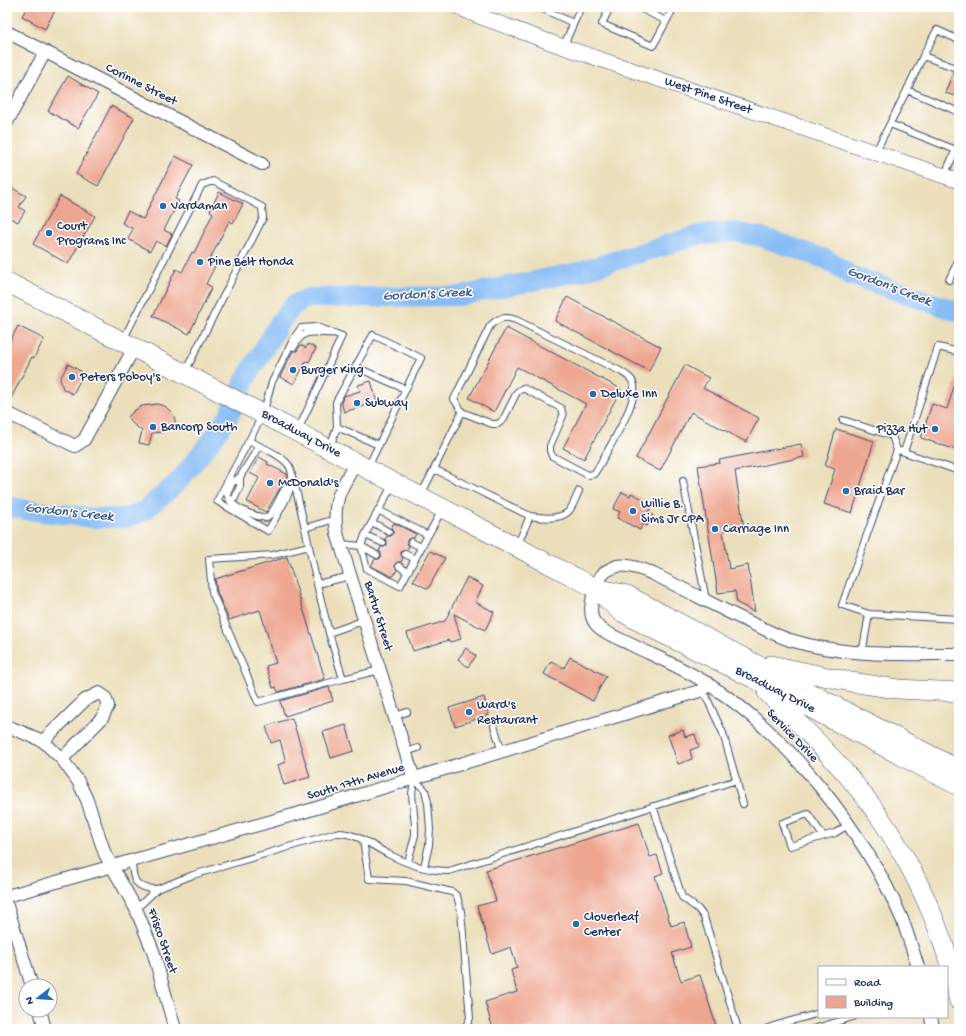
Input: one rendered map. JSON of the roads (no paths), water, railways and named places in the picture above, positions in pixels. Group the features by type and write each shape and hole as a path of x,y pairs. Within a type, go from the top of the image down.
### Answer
{"main road":[{"name":"Broadway Drive","path":"7,282 329,448 595,588 620,611 651,628 753,678 959,786"},
{"name":"Broadway Drive","path":"595,588 627,595 959,770"},
{"path":"747,659 852,682 897,689 959,692"},
{"path":"753,678 838,765 867,800 892,837 911,869 933,919 949,962 959,1001"}],"street":[{"name":"West Pine Street","path":"458,7 563,47 959,181"},
{"name":"Corinne Street","path":"7,32 262,164"},
{"path":"7,122 45,52"},
{"path":"7,413 75,446 84,440 128,345"},
{"name":"Bartur Street","path":"362,466 340,490 335,506 335,519 341,544 395,716 412,750 414,778"},
{"path":"595,588 604,572 618,566 640,568 787,639 817,647 862,654 959,654"},
{"name":"Service Drive","path":"595,588 591,609 592,619 598,627 660,658 751,714 775,737 816,782 848,825 872,861 892,899 910,939 918,966"},
{"name":"South 17th Avenue","path":"7,896 300,813 502,752 705,686"},
{"path":"7,726 43,741 85,700 99,693 105,697 108,706 102,718 62,759"},
{"name":"Frisco Street","path":"43,741 62,759 78,781 87,800 105,854 136,909 153,951 175,1029"},
{"path":"7,906 30,978"},
{"path":"43,1018 46,1029"},
{"path":"931,1018 933,1029"}],"lane":[{"path":"539,7 573,23"},
{"path":"563,47 581,7"},
{"path":"610,7 602,24 652,46 674,7"},
{"path":"638,7 666,21"},
{"path":"875,153 937,30 959,40"},
{"path":"923,56 959,69"},
{"path":"907,90 959,112"},
{"path":"890,124 956,150"},
{"path":"944,176 959,143"},
{"path":"128,345 202,186 213,181 262,207 263,218 184,374"},
{"path":"948,280 959,260"},
{"path":"509,317 620,371 632,379 634,387 632,404 599,466 594,474 588,475 552,456 550,446 564,416 561,408 523,388 518,392 503,420 498,424 492,424 462,412 454,399 490,326 495,320 509,317"},
{"path":"292,480 290,491 268,531 216,501 249,441 257,411 294,338 301,328 318,327 342,336 297,432"},
{"path":"329,448 337,427 336,402 373,335 421,358 379,445 362,466"},
{"path":"959,352 938,347 842,605 869,614 959,619"},
{"path":"356,367 405,389"},
{"path":"420,496 462,412"},
{"path":"843,420 892,436 900,451 959,471"},
{"path":"337,427 379,445"},
{"path":"249,441 285,460 290,465 292,480 305,528 329,633 343,679"},
{"path":"259,446 240,477 240,486 235,498 230,500 234,505 258,517 266,518 272,514 287,486 292,480"},
{"path":"434,469 530,516 541,518 558,516 568,512 579,491"},
{"path":"683,481 706,601"},
{"path":"394,483 378,510 361,546 367,569 400,586 443,508"},
{"path":"378,510 428,535"},
{"path":"517,547 530,516"},
{"path":"305,528 335,519"},
{"path":"372,522 389,532"},
{"path":"365,535 383,543"},
{"path":"412,542 421,547"},
{"path":"341,544 361,546 377,555"},
{"path":"309,546 272,555 209,559 212,592 258,702 380,670"},
{"path":"405,554 415,559"},
{"path":"399,566 407,572"},
{"path":"317,584 351,576"},
{"path":"862,654 869,614"},
{"path":"329,633 365,620"},
{"path":"705,686 723,733 743,804"},
{"path":"395,716 408,712"},
{"path":"494,726 502,752"},
{"path":"408,862 416,825 412,794 414,778"},
{"path":"414,778 425,790 428,803 430,829 429,845 424,867"},
{"path":"132,860 132,875 135,881 140,886 148,889 157,889 193,875 330,834 345,833 408,862 436,870 449,871 737,780"},
{"path":"653,806 682,897 698,909 704,918 738,1029"},
{"path":"823,836 808,814 782,823 790,846 835,833 848,825"},
{"path":"363,840 369,879 406,881 452,892 457,896 461,911 470,1018 466,1026 460,1029"},
{"path":"136,909 157,889"},
{"path":"766,1029 797,1018 818,1013"},
{"path":"813,1029 850,1018"}],"waterway":[{"name":"Gordon's Creek","path":"7,506 26,510 94,518 126,518 144,511 178,482 212,440 229,416 245,380 282,319 295,304 309,298 459,296 578,272 699,235 734,232 762,237 828,260 850,275 959,312"}],"place":[{"name":"Vardaman","path":"163,206"},
{"name":"Court Programs Inc","path":"49,233"},
{"name":"Pine Belt Honda","path":"200,262"},
{"name":"Burger King","path":"293,370"},
{"name":"Peters Poboy's","path":"72,377"},
{"name":"Deluxe Inn","path":"593,394"},
{"name":"Subway","path":"357,403"},
{"name":"Bancorp South","path":"153,427"},
{"name":"Pizza Hut","path":"935,429"},
{"name":"McDonald's","path":"270,483"},
{"name":"Braid Bar","path":"846,491"},
{"name":"Willie B. Sims Jr CPA","path":"633,511"},
{"name":"Carriage Inn","path":"715,529"},
{"name":"Ward's Restaurant","path":"469,712"},
{"name":"Cloverleaf Center","path":"576,924"}]}
